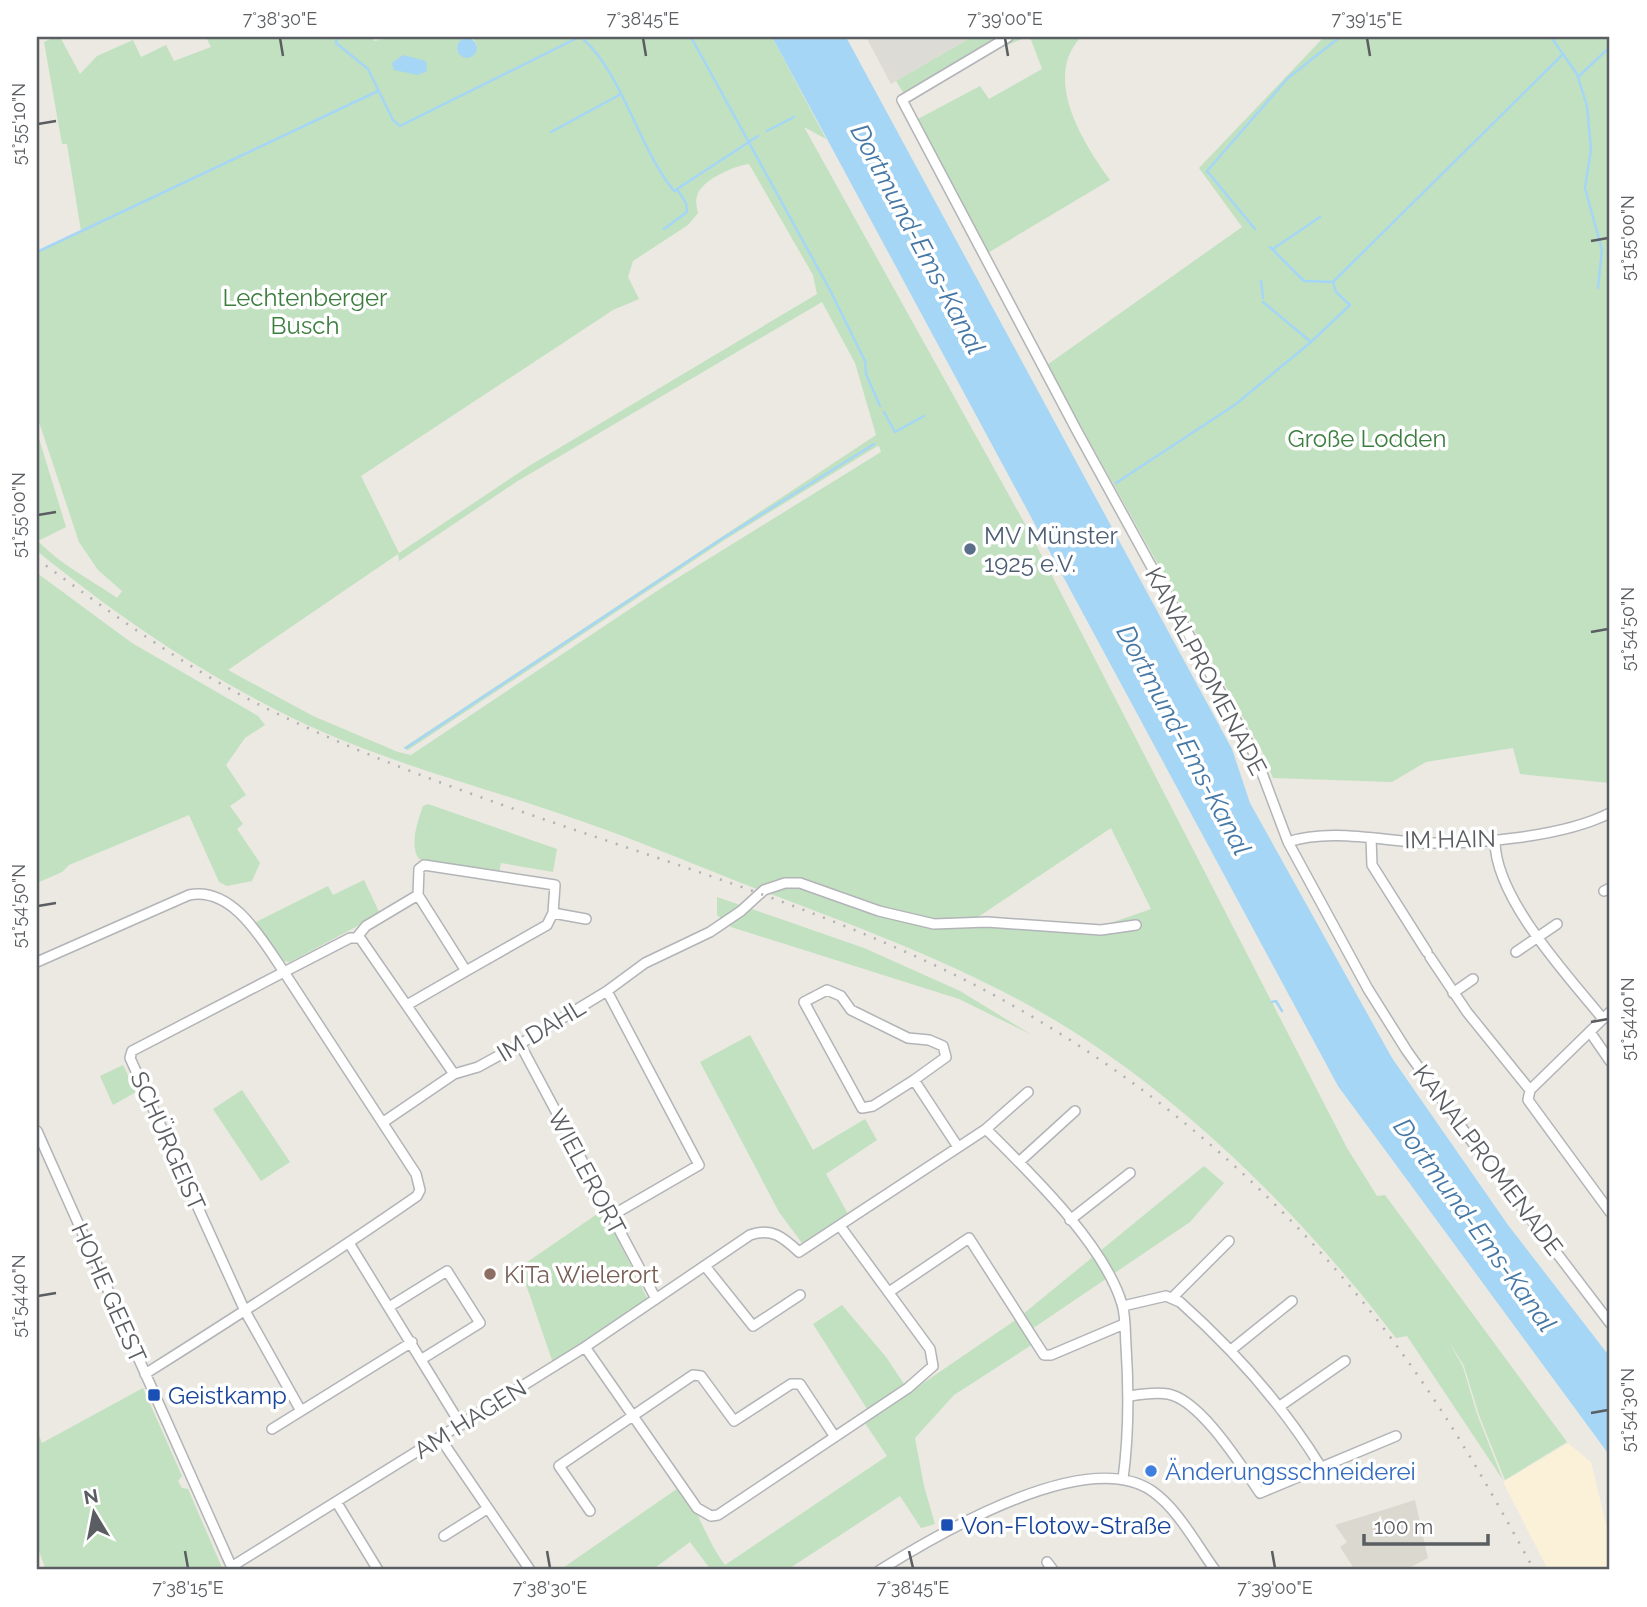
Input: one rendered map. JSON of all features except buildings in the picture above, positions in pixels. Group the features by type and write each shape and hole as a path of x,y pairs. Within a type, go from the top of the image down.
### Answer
{"street":[{"name":"KANALPROMENADE","path":"1008,37 902,100 1077,431 1256,757 1287,842 1368,989 1407,1051 1469,1139 1610,1323"},
{"name":"IM HAIN","path":"1287,842 1306,837 1426,842 1495,841 1562,827 1610,813"},
{"path":"1371,838 1372,865 1428,955 1453,993 1530,1090"},
{"path":"1495,841 1500,873 1538,938 1606,1016 1530,1090 1528,1100 1610,1213"},
{"path":"407,1005 547,925 554,913 555,885 424,865 419,869 418,895 466,971"},
{"name":"IM DAHL","path":"454,1074 478,1067 520,1044 607,990 645,962 710,932 741,911 764,890 785,883 800,883 879,911 934,924 988,922 1101,930 1136,925"},
{"path":"37,962 188,895 203,893 224,902 242,916 284,972 384,1121 416,1174 420,1190 417,1196 145,1374"},
{"path":"284,972 357,937 366,926 418,895"},
{"path":"554,913 586,919"},
{"path":"1516,952 1557,924"},
{"path":"357,937 363,940 454,1074 384,1121"},
{"name":"SCHÜRGEIST","path":"245,1311 130,1054 284,972"},
{"path":"1453,993 1474,979"},
{"path":"607,990 699,1164 611,1216"},
{"path":"827,990 841,996 851,1010 908,1038 929,1040 943,1046 946,1057 914,1080 873,1107 862,1108 804,1002 827,990"},
{"path":"1590,1032 1610,1061"},
{"name":"WIELERORT","path":"520,1044 656,1299"},
{"path":"914,1080 958,1147"},
{"name":"AM HAGEN","path":"232,1569 585,1347 759,1232 779,1234 799,1252 986,1129 1028,1092"},
{"path":"1019,1162 1076,1111"},
{"path":"986,1129 1019,1162 1102,1260 1123,1306 1130,1396 1123,1479"},
{"name":"HOHE GEEST","path":"37,1131 232,1569"},
{"path":"1070,1220 1130,1173"},
{"path":"585,1347 697,1508 704,1514 718,1516 908,1388 933,1366 930,1349 840,1226"},
{"path":"889,1292 969,1238 1044,1355 1051,1355 1124,1324"},
{"path":"1173,1297 1229,1241"},
{"path":"349,1243 461,1425"},
{"path":"705,1266 752,1326 800,1295"},
{"path":"389,1307 447,1271 480,1323 422,1359"},
{"path":"1123,1306 1152,1297 1173,1297 1231,1350 1280,1406 1321,1467"},
{"path":"1231,1350 1292,1301"},
{"path":"245,1311 301,1411"},
{"path":"272,1429 412,1342"},
{"path":"1280,1406 1345,1361"},
{"path":"590,1511 559,1466 698,1374 734,1421 796,1383 800,1384 835,1437"},
{"path":"1130,1396 1170,1394 1185,1402 1225,1444 1260,1493 1396,1436"},
{"path":"440,1438 530,1570"},
{"path":"880,1570 940,1534 1023,1497 1076,1480 1123,1479 1141,1485 1160,1497 1210,1569"},
{"path":"337,1503 378,1570"},
{"path":"443,1536 487,1509"}],"shaded area":[{"path":"866,37 972,37 891,84"},
{"path":"1568,1443 1591,1462 1610,1541 1610,1570 1548,1570 1503,1482"},
{"path":"1415,1500 1428,1558 1405,1570 1355,1570 1340,1547 1347,1542 1335,1525"}],"green space":[{"name":"Lechtenberger Busch","path":"60,37 80,74 97,56 133,40 141,57 166,45 174,61 211,47 206,37 372,37 374,41 394,37 464,37 457,52 477,45 472,37 772,37 826,139 804,127 1030,533 1347,1148 1377,1196 1385,1195 1567,1442 1505,1480 1479,1415 1464,1366 1448,1340 1463,1367 1477,1414 1503,1480 1407,1336 1396,1338 1322,1248 1281,1205 1195,1123 1149,1085 1102,1050 1053,1019 984,982 878,935 768,893 774,889 801,886 878,914 989,926 1102,926 1151,909 1111,828 975,919 936,919 881,908 803,879 786,879 757,889 606,830 387,757 323,732 247,695 174,651 37,551 37,432 66,527 38,541 66,565 117,598 122,591 98,570 79,542 37,416 37,252 81,231 67,144 62,144 44,42","holes":["749,164 813,275 817,294 529,466 399,553 361,476 613,310 639,299 628,277 633,261 688,225 698,213 696,198 711,179","822,302 855,363 876,435 403,748 408,750 726,539 876,447 879,446 881,452 663,587 411,755 313,716 228,670 398,554 399,561 516,482"]},
{"path":"972,37 1027,37 970,60 908,100 896,81"},
{"path":"1030,37 1081,37 1070,53 1065,71 1066,91 1079,129 1110,180 986,254 916,120 980,86 989,99 1042,69"},
{"name":"Große Lodden","path":"1324,37 1610,37 1610,783 1520,774 1513,748 1426,762 1392,782 1273,778 1262,751 1047,365 1242,227 1199,168"},
{"path":"37,573 132,643 258,716 265,725 245,738 226,765 246,795 230,806 243,824 237,829 260,863 252,881 227,886 219,882 189,815 69,865 62,872 37,883"},
{"path":"428,804 557,849 553,872 501,863 499,873 419,859 416,854 415,833 423,806"},
{"path":"364,880 380,914 290,962 284,961 256,922 328,886 333,895"},
{"path":"717,897 864,948 960,991 1032,1035 959,999 731,927 717,915"},
{"path":"750,1035 813,1150 865,1119 877,1140 826,1174 848,1214 802,1243 779,1212 700,1062"},
{"path":"123,1065 136,1092 113,1105 100,1076"},
{"path":"242,1090 290,1162 261,1181 213,1109"},
{"path":"1204,1166 1224,1183 1190,1222 1026,1333 1033,1344 954,1395 915,1438 924,1486 935,1524 921,1528 900,1496 787,1570 711,1570 690,1542 652,1570 560,1570 681,1486 725,1565 887,1456 865,1423 1017,1319"},
{"path":"603,1210 647,1298 553,1363 520,1267"},
{"path":"842,1305 886,1357 904,1384 867,1409 813,1324"},
{"path":"143,1388 182,1476 178,1481 182,1488 188,1489 223,1570 46,1570 37,1546 37,1431 42,1443"}],"water":[{"name":"Dortmund-Ems-Kanal","path":"772,37 846,37 1232,749 1250,803 1392,1058 1508,1225 1610,1357 1610,1456 1338,1086"},
{"path":"467,38 474,41 477,48 474,55 467,58 460,55 457,48 460,41"},
{"path":"403,55 426,61 427,71 418,75 394,70 392,63"}],"waterway":[{"path":"337,37 336,43 368,69 393,120 400,126 579,37"},
{"path":"581,37 608,70 650,153 674,191 758,136"},
{"path":"691,37 831,292 865,361 866,374 880,406"},
{"path":"1255,229 1207,171 1288,78 1340,37"},
{"path":"1551,37 1577,74 1587,106 1591,149 1585,188 1602,250 1598,288"},
{"path":"1578,77 1610,47"},
{"path":"1333,282 1563,54"},
{"path":"37,252 378,91"},
{"path":"551,132 621,94"},
{"path":"767,131 794,117"},
{"path":"664,229 687,212 686,203 677,189"},
{"path":"1273,249 1320,217"},
{"path":"1263,302 1311,342 1350,305 1336,292 1333,282 1304,281 1270,247"},
{"path":"1261,281 1263,298"},
{"path":"1116,483 1236,404 1311,342"},
{"path":"884,412 895,432 924,416"},
{"path":"406,748 723,538 874,444"},
{"path":"1272,1002 1276,1001 1282,1011"}],"railway":[{"path":"37,559 185,662 247,699 280,715 362,752 446,784 785,903 869,936 951,973 1019,1009 1085,1049 1148,1094 1208,1142 1265,1194 1368,1308 1447,1419 1534,1570"}],"place":[{"name":"MV Münster 1925 e.V.","path":"970,549"},
{"name":"KiTa Wielerort","path":"490,1274"},
{"name":"Geistkamp","path":"154,1395"},
{"name":"Änderungsschneiderei","path":"1151,1471"},
{"name":"Von-Flotow-Straße","path":"947,1525"}]}
